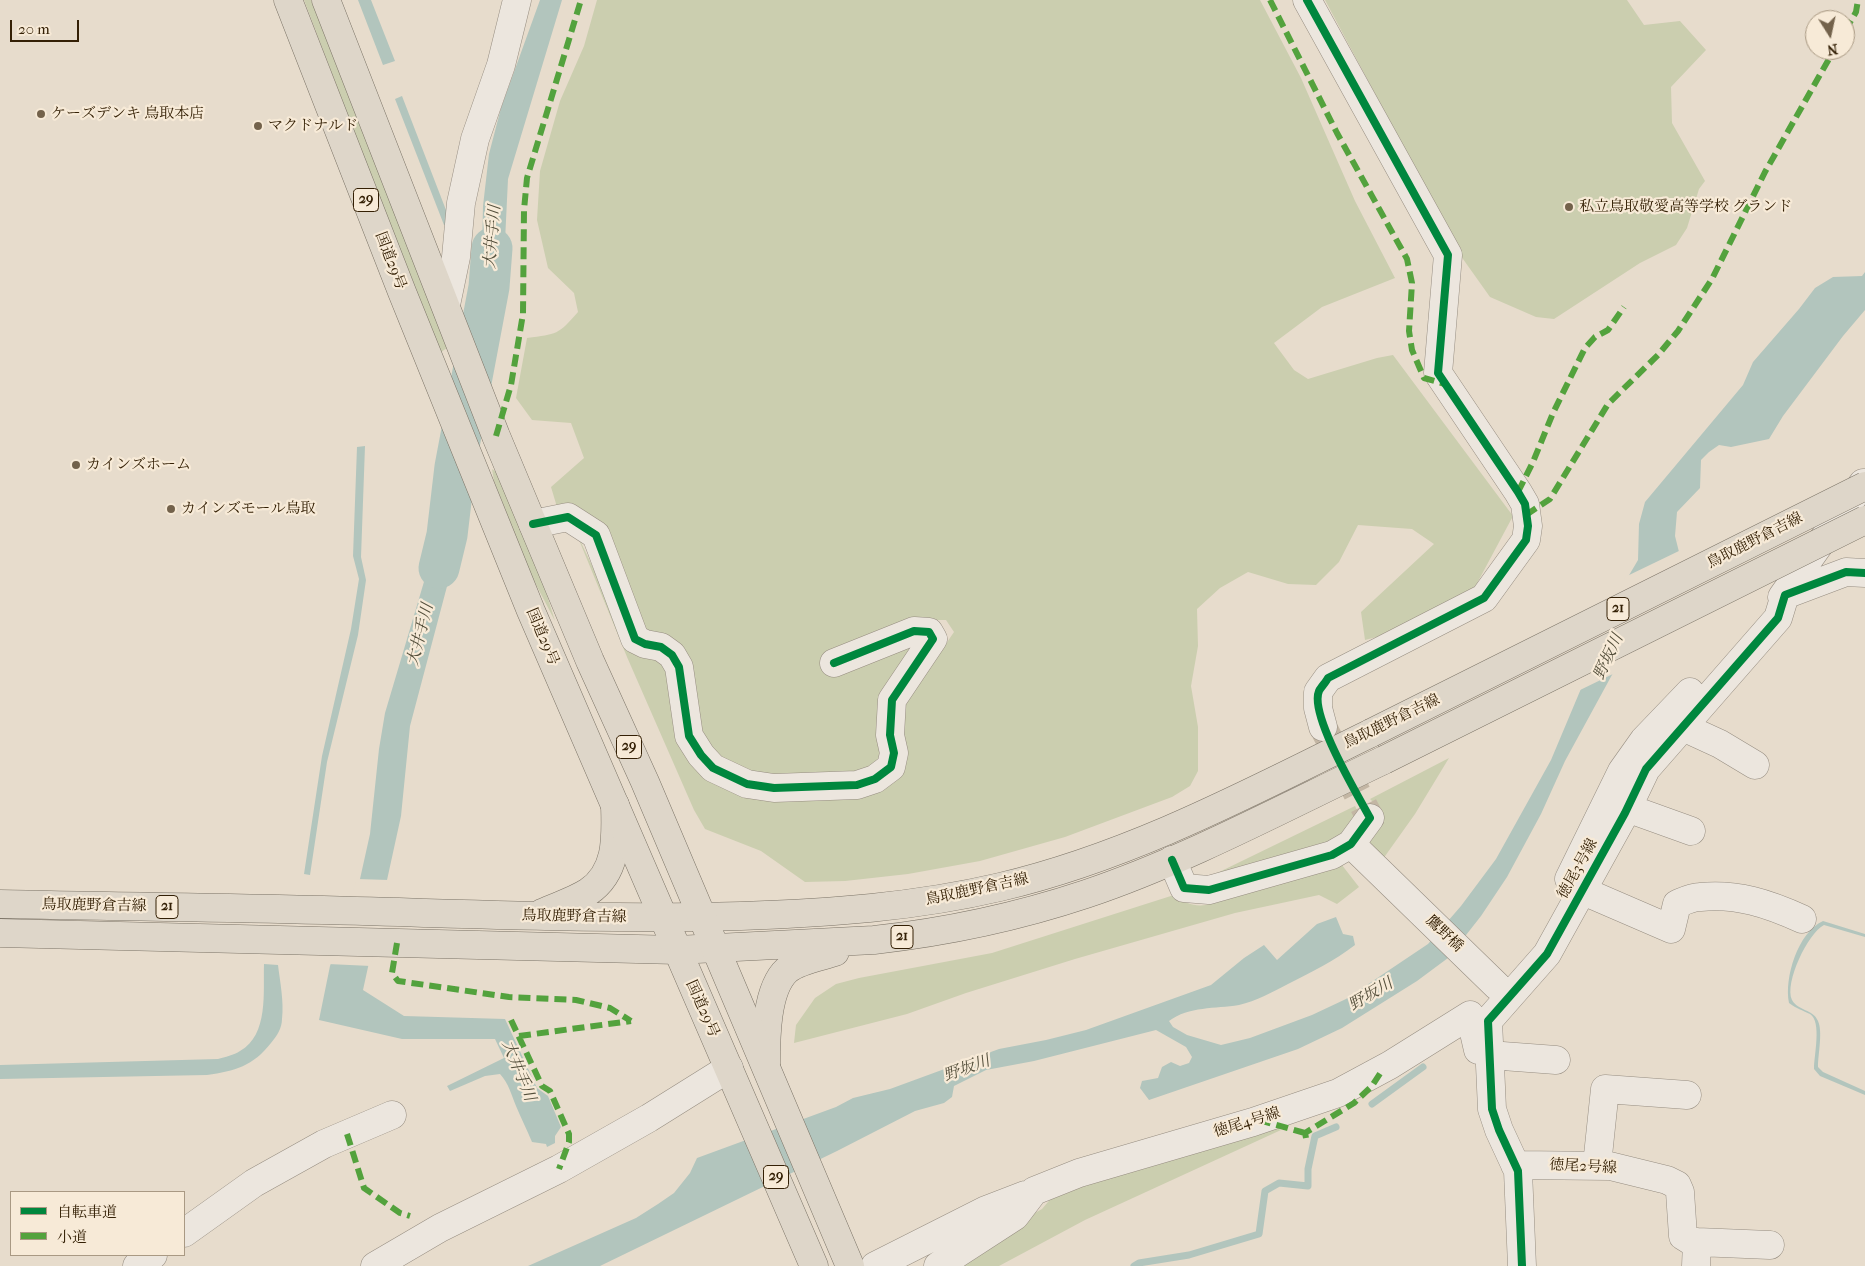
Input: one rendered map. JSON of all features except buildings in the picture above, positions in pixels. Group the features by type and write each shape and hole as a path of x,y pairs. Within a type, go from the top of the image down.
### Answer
{"main road":[{"name":"国道29号","path":"288,0 445,400 535,620 814,1266"},
{"name":"29","path":"326,0 533,524 590,661 645,782 717,949 847,1258"},
{"name":"鳥取鹿野倉吉線","path":"0,904 664,918 805,913 876,908 973,893 1038,877 1098,858 1165,832 1222,806 1865,486"},
{"name":"鳥取鹿野倉吉線","path":"0,933 677,950 874,940 935,932 1027,912 1088,893 1172,860 1384,760 1865,520"},
{"path":"534,916 587,893 600,882 607,872 613,857 616,834 615,805"},
{"path":"768,1069 766,1029 770,1006 778,984 787,970 802,962 874,940"}],"street":[{"path":"446,305 456,257 461,203 475,139 501,65 517,0"},
{"path":"1307,0 1448,255 1438,373 1518,492 1525,504 1528,526 1526,540 1484,598 1328,678 1318,692 1318,708 1323,727"},
{"path":"1785,595 1865,480"},
{"path":"533,524 568,517 596,535 635,639 645,644 661,647 672,655 679,667 689,736 700,755 713,768 747,784 774,788 857,785 875,779 891,767 894,754 890,734 892,700 933,639 929,632 914,631 834,663"},
{"path":"1785,595 1846,572 1865,573"},
{"name":"徳尾3号線","path":"1522,1266 1518,1171 1499,1130 1492,1109 1488,1021 1547,954 1628,808 1646,769 1778,618 1785,595"},
{"name":"徳尾4号線","path":"938,1266 1014,1216 1034,1191 1079,1173 1253,1122 1338,1093 1390,1065 1470,1016 1530,948 1562,892 1622,771 1644,740 1766,608 1785,595"},
{"path":"1683,726 1720,744 1755,765"},
{"path":"1628,808 1691,831"},
{"path":"1172,860 1184,888 1208,890 1332,854 1351,844 1370,818"},
{"name":"鷹野橋","path":"1351,844 1497,986"},
{"path":"1583,891 1671,929 1677,904 1699,897 1741,898 1773,905 1802,919"},
{"path":"1470,1016 1492,1109"},
{"path":"1489,1055 1556,1060"},
{"path":"375,1266 440,1228 559,1169 649,1118 733,1078"},
{"path":"1596,1165 1606,1089 1688,1095"},
{"path":"185,1232 254,1184 316,1148 392,1116"},
{"name":"徳尾2号線","path":"1515,1165 1610,1166 1667,1180 1677,1185 1680,1192 1683,1236 1691,1241 1697,1254"},
{"path":"875,1266 986,1210 1034,1191"},
{"path":"1697,1254 1770,1245"},
{"path":"137,1266 152,1256"}],"green space":[{"path":"304,0 311,0 447,348 441,352 364,158"},
{"path":"597,0 1260,0 1301,78 1355,201 1395,278 1322,307 1274,343 1294,370 1308,379 1393,355 1513,516 1474,589 1392,633 1365,640 1361,612 1434,544 1412,529 1358,525 1339,562 1316,585 1288,584 1248,572 1220,588 1197,609 1198,646 1191,686 1198,727 1198,771 1190,786 1172,797 1065,837 980,861 908,874 845,881 805,882 761,851 705,829 694,810 627,657 575,530 634,653 662,656 671,665 672,694 676,722 689,751 702,769 718,783 734,790 766,796 865,793 879,789 892,781 904,764 906,750 900,721 904,706 954,632 946,620 905,624 905,629 829,660 832,668 907,637 916,636 906,663 890,685 879,709 878,725 882,754 878,767 872,773 767,777 739,771 716,757 699,737 691,709 689,676 686,662 679,650 648,632 638,622 607,528 557,507 551,487 584,458 571,423 532,420 516,398 527,338 556,332 566,325 578,312 574,293 548,268 537,220 540,171 560,101 584,46"},
{"name":"私立鳥取敬愛高等学校 グランド","path":"1325,0 1627,0 1644,25 1680,21 1706,50 1671,87 1672,123 1705,181 1699,189 1687,228 1676,245 1640,263 1554,319 1536,317 1490,297 1463,259"},
{"path":"492,469 499,474 541,576 555,621 531,575 494,481"},
{"path":"1449,758 1415,814 1378,866 1358,846 1382,816 1378,807 1370,799"},
{"path":"1355,806 1358,812 1357,819 1329,847 1211,876"},
{"path":"1338,860 1359,887 1337,904 1319,895 1235,913 1075,959 966,993 907,1014 794,1043 796,1025 815,998 836,984 992,953 1174,895 1193,905 1211,904 1224,897"},
{"path":"1274,1127 1281,1130 1085,1220 999,1266 957,1266 1017,1223 1042,1209 1059,1189"}],"water":[{"path":"358,0 371,0 395,61 383,65"},
{"path":"540,0 562,0 508,179 504,262 497,311 476,296 482,255 483,206 489,154 501,108"},
{"path":"402,96 451,223 444,225 395,99"},
{"name":"野坂川","path":"1865,272 1865,310 1783,416 1769,439 1731,447 1719,445 1701,460 1700,488 1677,512 1675,536 1679,552 1565,761 1541,814 1507,877 1481,916 1448,958 1417,981 1342,1028 1298,1049 1149,1100 1140,1088 1142,1081 1158,1078 1162,1067 1171,1062 1180,1066 1189,1063 1192,1057 1186,1047 1156,1030 1034,1061 986,1070 954,1086 952,1097 944,1103 915,1111 600,1266 528,1266 636,1218 658,1204 674,1193 690,1173 697,1158 836,1107 853,1098 890,1089 999,1049 1086,1030 1211,985 1244,958 1264,945 1277,960 1317,924 1336,917 1343,934 1353,936 1355,945 1323,966 1252,1001 1239,1005 1194,1010 1169,1021 1173,1027 1187,1035 1221,1045 1250,1038 1312,1015 1346,999 1428,944 1461,906 1496,859 1551,760 1628,577 1638,560 1639,524 1645,502 1743,385 1753,362 1815,288 1833,277 1862,276"},
{"path":"365,446 361,557 366,580 358,635 327,762 310,875 304,874 322,756 351,629 359,579 353,556 357,447"},
{"path":"439,505 461,523 450,575 410,726 401,816 363,990 404,1016 505,1019 537,1088 548,1096 561,1127 555,1136 555,1143 547,1147 546,1144 532,1142 508,1085 500,1074 485,1076 450,1091 447,1086 504,1058 495,1039 402,1039 319,1020 330,966 360,879 370,834 379,749 385,713 426,575"},
{"path":"1823,921 1865,934 1865,937 1824,925 1811,938 1799,959 1791,982 1790,992 1795,1004 1813,1014 1818,1021 1820,1037 1818,1067 1823,1072 1865,1091 1865,1095 1820,1076 1814,1069 1817,1031 1814,1018 1789,1003 1789,981 1795,957 1806,935"},
{"path":"264,964 278,965 282,992 281,1026 275,1038 264,1051 243,1066 226,1072 207,1075 0,1079 0,1065 218,1059 235,1054 249,1044 260,1024 264,999"}],"pier":[{"path":"1681,550 1682,554 1615,673 1576,692 1625,577"},
{"path":"357,879 389,880 371,966 328,964"}],"waterway":[{"name":"大井手川","path":"439,568 447,535 455,467 489,287 492,248"},
{"path":"1372,1104 1423,1067"},
{"path":"1134,1266 1139,1263 1189,1255 1259,1234 1265,1191 1279,1183 1308,1186 1308,1169 1315,1136 1336,1127"}],"tunnel":[{"path":"1325,731 1370,818"}],"marked path":[{"path":"496,436 511,385 523,314 524,210 527,178 581,0"},
{"path":"1270,0 1337,133 1407,259 1412,283 1409,331 1412,350 1424,378 1445,384"},
{"path":"1855,14 1858,0"},
{"path":"1526,515 1550,499 1608,404 1658,355 1678,331 1712,279 1765,172 1828,60"},
{"path":"1518,492 1533,462 1553,413 1585,348 1595,337 1608,330 1624,307"},
{"path":"397,943 392,973 398,981 509,997 576,1000 610,1008 631,1021"},
{"path":"511,1020 542,1086 550,1091 569,1134 569,1142 559,1169"},
{"path":"519,1036 631,1021"},
{"path":"1306,1138 1305,1133 1354,1103 1372,1086 1383,1069"},
{"path":"1259,1120 1305,1133"},
{"path":"347,1134 364,1188 400,1213 410,1216"}],"cycle path":[{"path":"1172,860 1184,888 1209,890 1332,855 1351,844 1370,818 1327,735 1318,702 1320,689 1328,678 1484,598 1526,540 1528,526 1525,504 1438,373 1448,255 1307,0"},
{"path":"533,524 568,517 596,535 635,639 645,644 661,647 672,655 679,667 689,736 701,755 713,768 747,784 774,788 857,785 875,779 891,767 894,753 890,735 892,700 933,639 929,632 914,631 834,663"},
{"path":"1522,1266 1518,1171 1499,1130 1492,1109 1488,1021 1547,954 1625,813 1646,769 1778,618 1785,595 1846,572 1865,573"}],"place":[{"name":"ケーズデンキ 鳥取本店","path":"41,114"},
{"name":"マクドナルド","path":"258,126"},
{"name":"私立鳥取敬愛高等学校 グランド","path":"1569,207"},
{"name":"カインズホーム","path":"76,465"},
{"name":"カインズモール鳥取","path":"171,509"}]}
